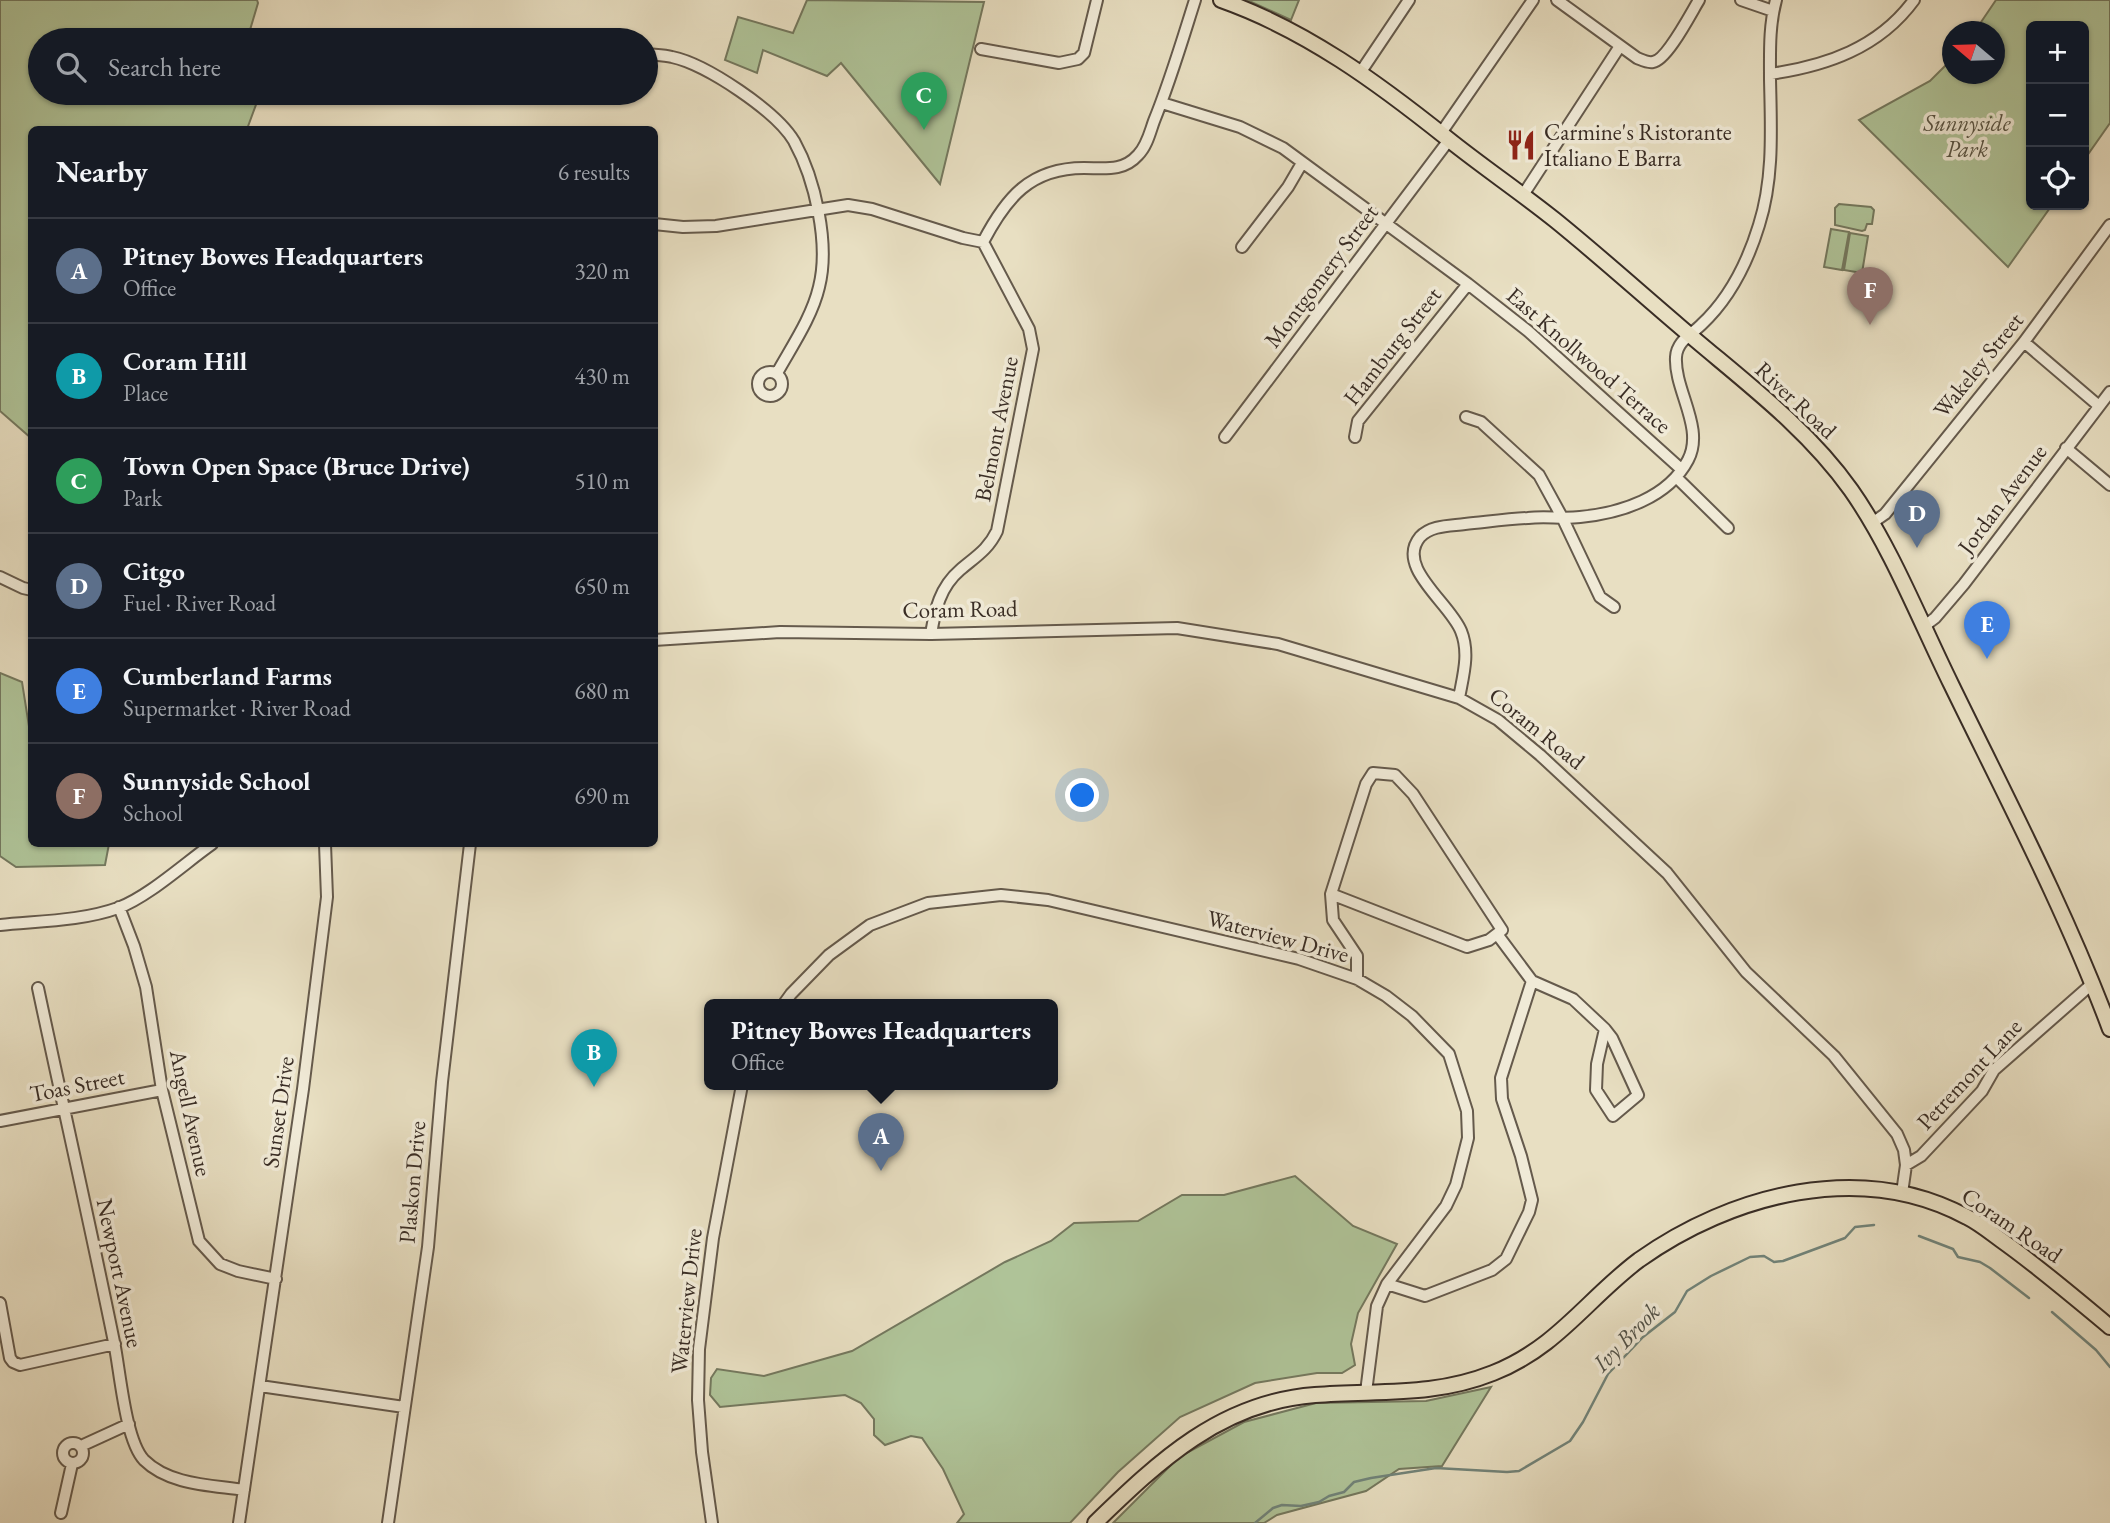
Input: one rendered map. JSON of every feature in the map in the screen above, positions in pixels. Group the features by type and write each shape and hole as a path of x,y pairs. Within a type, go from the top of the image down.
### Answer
{"main road":[{"name":"River Road","path":"1221,0 1252,11 1299,35 1360,73 1445,136 1523,195 1689,334 1813,444 1853,492 1872,523 2017,818 2093,983 2110,1029"},
{"path":"1095,1523 1160,1462 1212,1426 1273,1401 1312,1395 1422,1391 1494,1373 1553,1339 1637,1262 1676,1236 1710,1219 1756,1201 1841,1187 1902,1194"},
{"name":"Coram Road","path":"1902,1194 1938,1204 1970,1218 2038,1267 2110,1327"}],"street":[{"path":"981,49 1059,63 1078,59 1084,53 1097,0"},
{"path":"658,224 716,226 848,205 872,209 983,242 998,213 1030,182 1053,172 1115,168 1129,163 1139,155 1162,103 1195,0"},
{"path":"1360,73 1409,0"},
{"name":"Montgomery Street","path":"1225,437 1387,223 1533,0"},
{"path":"1557,0 1620,46 1652,63 1667,51 1699,0"},
{"path":"1459,698 1465,667 1465,643 1452,614 1416,569 1413,554 1418,539 1427,531 1439,527 1530,517 1579,517 1624,508 1668,486 1690,454 1692,435 1678,379 1676,355 1683,340 1717,307 1740,273 1758,227 1770,165 1770,30 1774,6 1741,0"},
{"path":"1770,74 1804,69 1853,52 1886,30 1914,0"},
{"path":"1523,195 1620,46"},
{"path":"658,55 675,57 746,94 793,139 805,165 818,211 822,266 819,287 811,310 777,373"},
{"name":"East Knollwood Terrace","path":"1162,103 1251,132 1283,148 1387,223 1528,331 1679,473 1728,528"},
{"path":"1242,247 1288,187 1302,163"},
{"name":"Wakeley Street","path":"1872,523 1885,514 2024,342 2110,225"},
{"name":"Belmont Avenue","path":"932,634 938,603 944,590 957,572 986,550 997,531 1033,349 1029,329 983,242"},
{"name":"Hamburg Street","path":"1355,437 1358,421 1468,284"},
{"path":"2024,342 2099,406"},
{"name":"Jordan Avenue","path":"1923,627 1935,618 1964,584 2110,392"},
{"path":"1465,417 1481,422 1539,475 1563,517 1600,597 1614,607"},
{"path":"2066,448 2110,485"},
{"path":"0,576 28,589"},
{"name":"Coram Road","path":"658,640 780,632 932,634 1165,628 1214,632 1278,644 1459,698 1489,713 1519,737 1667,873 1746,972 1834,1056 1897,1134 1904,1150 1906,1165 1902,1194"},
{"path":"1331,894 1466,947 1489,940 1502,930 1413,794 1395,775 1373,773 1366,784 1331,894 1334,920 1357,956 1357,979"},
{"path":"0,925 98,913 119,907 138,898 208,847"},
{"name":"Sunset Drive","path":"239,1523 303,1089 327,897 325,847"},
{"name":"Plaskon Drive","path":"388,1523 428,1247 442,1082 470,847"},
{"name":"Waterview Drive","path":"787,999 829,955 870,925 928,903 1001,895 1048,900 1299,960 1357,979 1386,996 1412,1016 1449,1054 1467,1111 1468,1138 1456,1185 1446,1206 1387,1284 1377,1306 1366,1392"},
{"name":"Angell Avenue","path":"119,907 146,987 162,1090 199,1241 220,1264 238,1271 276,1279"},
{"path":"1497,934 1532,981 1573,999 1605,1029 1612,1038 1638,1095 1613,1116 1596,1090 1597,1064 1605,1029"},
{"path":"1387,1284 1425,1296 1492,1270 1506,1259 1529,1212 1531,1200 1521,1156 1502,1099 1501,1078 1532,981"},
{"name":"Petremont Lane","path":"1906,1165 1921,1156 1982,1091 1994,1070 2093,983"},
{"name":"Newport Avenue","path":"38,988 115,1344 133,1442 142,1458 155,1470 175,1479 244,1490"},
{"name":"Toas Street","path":"0,1121 162,1090"},
{"name":"Waterview Drive","path":"712,1523 700,1424 699,1349 713,1238 741,1090"},
{"path":"0,1303 13,1363 20,1365 115,1344"},
{"path":"260,1386 404,1407"},
{"path":"81,1446 129,1424"},
{"path":"61,1513 72,1464 83,1458 81,1446 73,1443 64,1448 63,1457 72,1464"}],"green space":[{"path":"0,0 257,0 251,28 28,28 28,105 256,105 248,126 28,126 28,435 0,411"},
{"path":"807,0 984,2 940,184 841,63 827,76 763,50 757,73 725,60 738,17 793,33"},
{"path":"1247,0 1299,0 1291,20"},
{"name":"Sunnyside Park","path":"1996,0 2110,0 2110,123 2089,153 2089,21 2026,21 2026,210 2048,210 2008,267 1859,120 1930,81 1942,69 1942,84 2005,84 2005,21 1982,21"},
{"path":"1839,204 1871,207 1874,210 1872,224 1867,224 1862,231 1835,225 1835,208"},
{"path":"1831,229 1849,232 1842,270 1824,267"},
{"path":"1850,233 1868,236 1862,273 1844,270"},
{"path":"0,673 22,682 28,720 28,847 108,847 105,865 16,867 0,856"},
{"path":"1295,1176 1353,1226 1397,1244 1358,1313 1351,1344 1355,1365 1342,1373 1317,1373 1255,1383 1180,1417 1118,1472 1070,1523 957,1523 964,1514 943,1469 922,1438 911,1436 885,1445 874,1435 874,1419 861,1403 845,1395 720,1407 710,1395 711,1378 717,1369 764,1376 852,1351 1005,1262 1051,1241 1074,1223 1138,1221 1182,1195 1224,1195"},
{"path":"1491,1387 1442,1466 1399,1469 1366,1491 1277,1515 1264,1523 1113,1523 1179,1457 1244,1422 1316,1403 1426,1401"}],"waterway":[{"name":"Ivy Brook","path":"1255,1523 1273,1508 1319,1502 1344,1492 1354,1482 1371,1478 1436,1468 1519,1471 1570,1441 1608,1374 1643,1337 1675,1312 1687,1291 1750,1257 1764,1256 1774,1262 1783,1261 1845,1238 1855,1227 1874,1225"},
{"name":"Ivy Brook","path":"1919,1236 1953,1249 1958,1257 1980,1262 2029,1298"},
{"name":"Ivy Brook","path":"2052,1312 2096,1350 2110,1367"}],"place":[{"name":"Town Open Space (Bruce Drive)","path":"924,130"},
{"name":"Carmine's Ristorante Italiano E Barra","path":"1521,145"},
{"name":"Sunnyside School","path":"1870,325"},
{"name":"Citgo","path":"1917,548"},
{"name":"Cumberland Farms","path":"1987,659"},
{"name":"Coram Hill","path":"594,1087"},
{"name":"Pitney Bowes Headquarters","path":"881,1171"}]}
